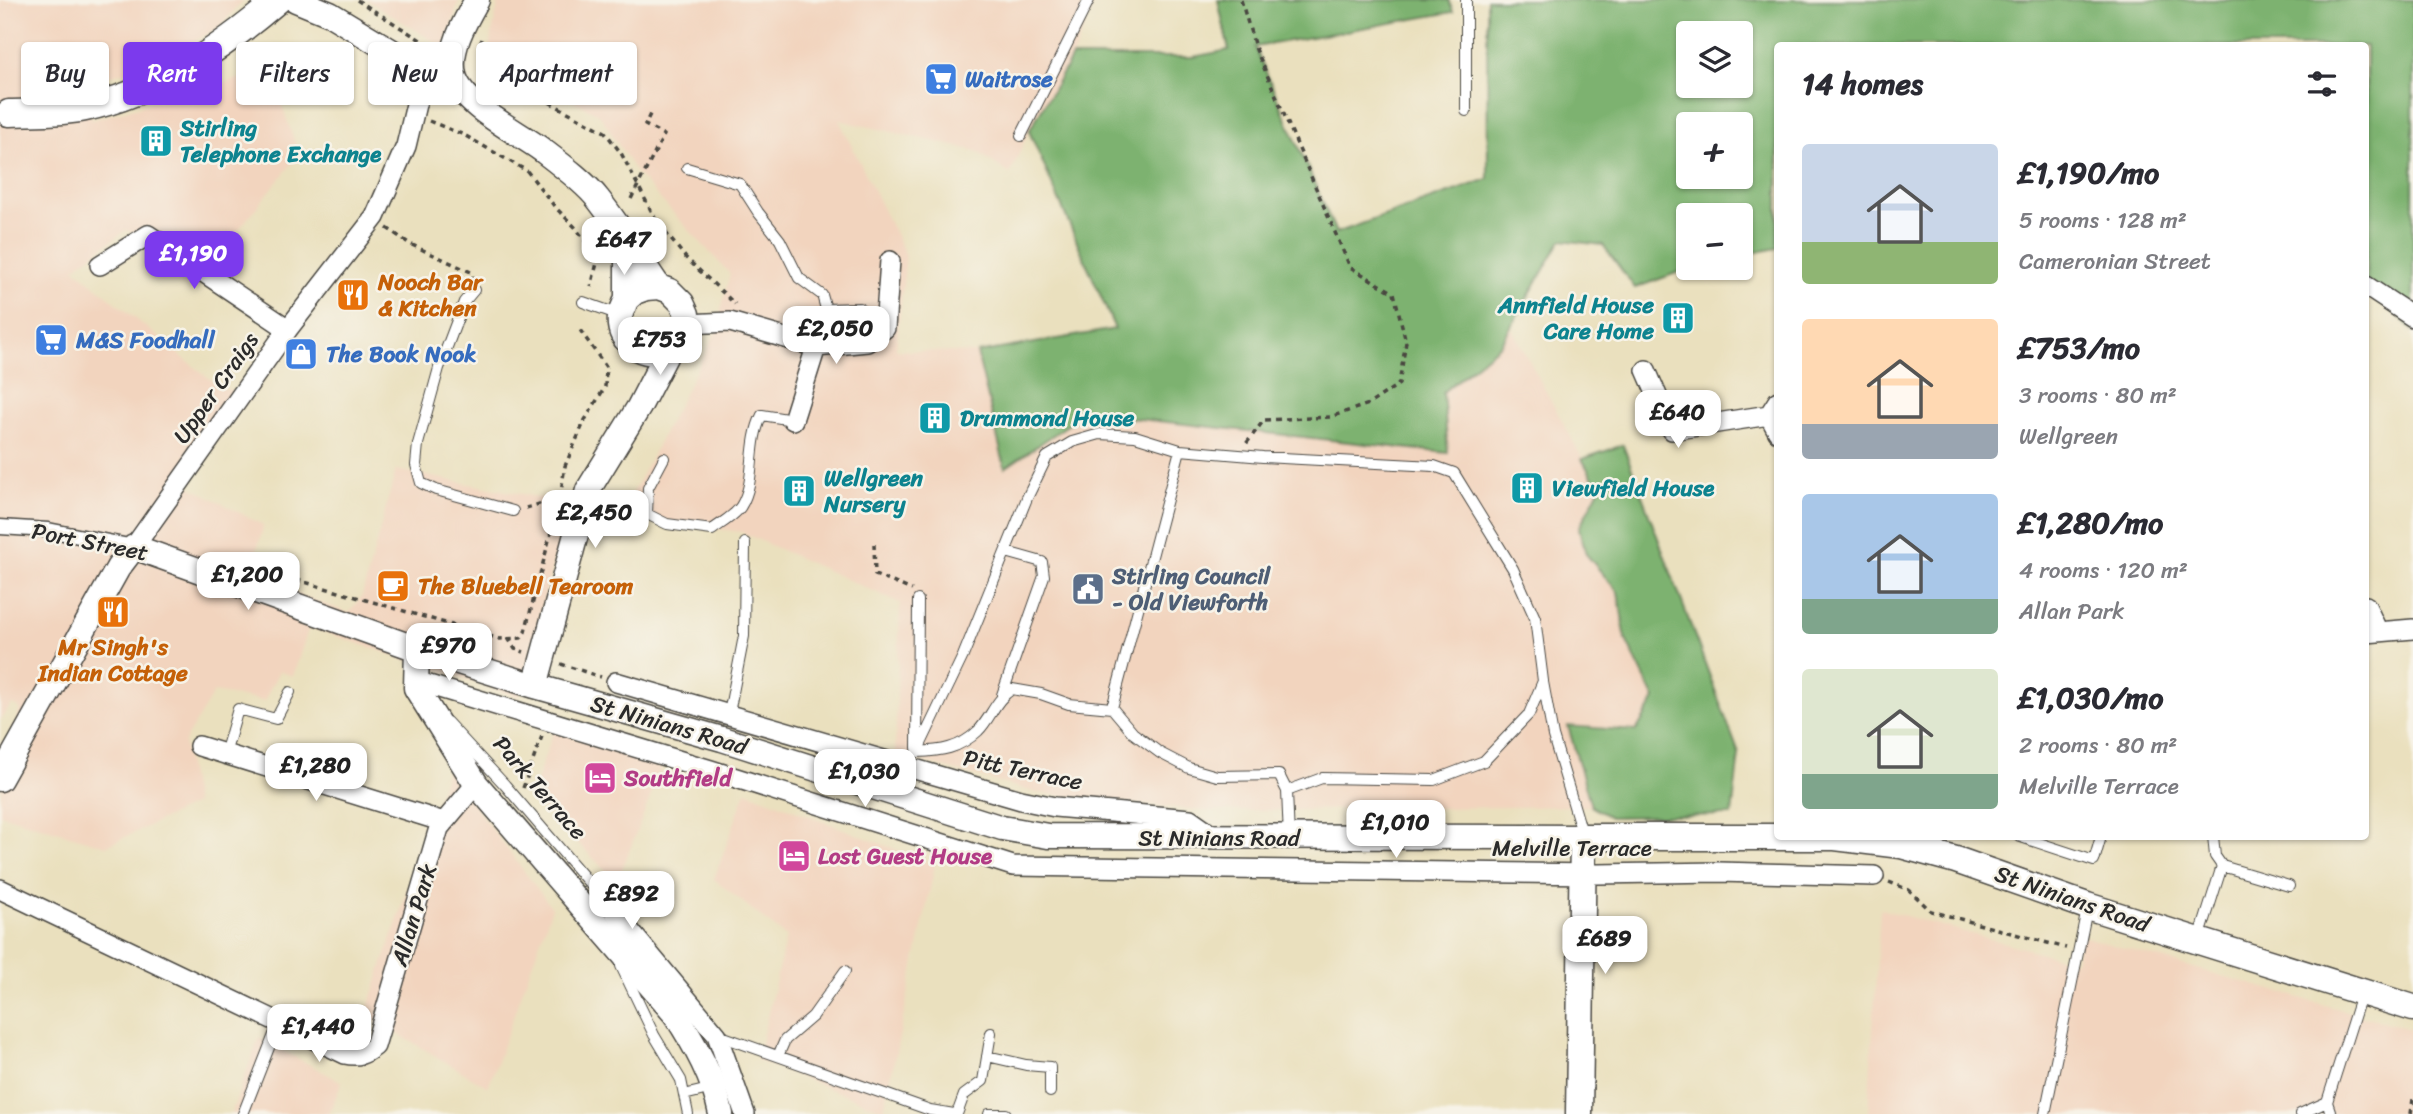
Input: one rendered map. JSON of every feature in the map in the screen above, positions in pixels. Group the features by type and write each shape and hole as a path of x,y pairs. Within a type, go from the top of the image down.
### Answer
{"main road":[{"path":"9,113 84,108 126,96 163,81 208,52 278,0"},
{"path":"1579,1114 1583,837"},
{"name":"St Ninians Road","path":"1583,837 1774,837"},
{"name":"St Ninians Road","path":"1860,840 1901,845 1968,864 2087,906 2413,1008"}],"street":[{"path":"296,0 330,14 376,42"},
{"path":"458,42 477,0"},
{"path":"462,88 484,112 542,150 597,197 659,287"},
{"name":"Upper Craigs","path":"134,547 288,329 375,217 406,146 417,105"},
{"path":"100,265 148,235 288,329"},
{"path":"627,241 621,328 627,341 636,349 657,354 668,351"},
{"path":"687,324 730,322 814,345 867,342 885,328 890,261"},
{"path":"535,686 588,490 639,407 668,351 682,339 687,324 687,314 682,303 670,291 659,287 635,292 623,308"},
{"path":"2369,288 2413,317"},
{"path":"793,420 814,345"},
{"path":"636,349 639,407"},
{"path":"1646,370 1672,430 1774,416"},
{"name":"Port Street","path":"0,527 48,530 134,547 376,635"},
{"path":"0,779 118,568 134,547"},
{"path":"2372,633 2413,629"},
{"name":"St Ninians Road","path":"376,635 535,686 722,739 1002,828 1048,836 1583,837"},
{"path":"417,649 416,688 476,784 675,1014 693,1041 721,1114"},
{"name":"Melville Terrace","path":"416,681 1013,866 1583,873 1718,872 1874,876"},
{"name":"Pitt Terrace","path":"616,681 1021,800 1055,807 1190,819 1217,838"},
{"path":"722,739 729,713"},
{"path":"199,746 444,822"},
{"name":"Allan Park","path":"0,889 345,1054 365,1054 375,1046 439,828 476,784"},
{"name":"Park Terrace","path":"615,913 717,1035 746,1114"}],"lane":[{"path":"1021,136 1089,0"},
{"path":"1466,0 1466,111"},
{"path":"687,169 740,184 780,240 799,278 822,295 827,309 825,326 814,345"},
{"path":"474,290 464,302 439,368 418,444 416,465 421,483 436,491 513,511"},
{"path":"583,302 623,308"},
{"path":"827,309 860,308"},
{"path":"664,458 648,488 647,514 667,524 712,530 741,508 750,486 752,447 762,415 793,420"},
{"path":"917,751 963,656 1027,498 1047,457 1072,442 1100,434 1135,436 1180,450 1434,466 1454,473 1513,569 1535,618 1553,736 1583,837"},
{"path":"1112,708 1180,450"},
{"path":"729,713 744,636 745,543"},
{"path":"917,751 948,750 978,731 1002,695 1044,576 1042,562 1006,552"},
{"path":"917,751 918,600"},
{"path":"1287,791 1322,778 1434,780 1484,761 1529,714 1543,681"},
{"path":"1002,695 1012,689 1041,694 1069,704 1112,708 1133,733 1160,753 1189,768 1217,776 1279,775 1287,791 1289,838"},
{"path":"225,754 238,709 276,719 290,692"},
{"name":"Park Terrace","path":"427,709 453,726 615,913"},
{"path":"2030,840 2094,861 2100,840"},
{"path":"2214,840 2216,856 2222,866 2290,886"},
{"path":"2199,940 2222,866"},
{"path":"2045,1114 2087,906"},
{"path":"607,937 654,1035 681,1080 688,1114"},
{"path":"778,1056 785,1040 813,1016 845,971"},
{"path":"2330,1114 2326,1102 2362,993"},
{"path":"243,1114 279,1023"},
{"path":"717,1035 930,1110 956,1114 964,1095 983,1081 991,1033"},
{"path":"987,1056 1026,1065 1050,1067 1050,1092"},
{"path":"684,1095 713,1088"},
{"path":"2300,1114 2326,1102"},
{"path":"989,1114 1006,1114"}],"path":[{"path":"1238,455 1264,420 1330,417 1369,404 1389,391 1399,384 1406,342 1394,293 1350,267 1255,47 1241,0"},
{"path":"483,34 481,45 495,73 605,132 621,153 657,222 686,258 735,303 730,322"},
{"path":"631,199 664,135 645,125 652,112"},
{"path":"415,116 464,135 527,171 598,259 591,288"},
{"path":"375,217 410,244 473,273 474,290"},
{"path":"277,574 500,639 521,638 525,632 560,498 565,466 585,420 605,387 606,368 580,330"},
{"path":"513,511 588,490"},
{"path":"874,544 875,575 912,590 918,600"},
{"path":"519,801 547,720"},
{"path":"1874,876 1909,890 1931,911 2078,951"},
{"path":"2411,1114 2413,1099"}],"shaded area":[{"path":"0,0 244,0 219,27 193,42 123,42 123,72 109,76 109,42 21,42 21,105 88,105 92,120 145,105 222,105 222,83 236,80 236,105 282,105 299,155 214,260 126,230 74,268 203,374 225,389 236,391 176,479 263,525 253,561 253,578 349,613 362,596 396,470 568,503 519,697 309,627 293,676 279,671 264,701 214,692 184,742 195,804 106,846 0,814 0,798 20,708 12,704 0,720"},
{"path":"367,0 459,0 447,42 435,42"},
{"path":"499,0 1096,0 1072,57 1029,131 1010,174 976,151 839,120 906,256 896,350 977,353 1005,467 1085,413 1448,453 1443,392 1500,345 1511,327 1599,489 1586,554 1618,592 1626,640 1656,699 1636,732 1568,727 1591,806 1206,811 1038,793 895,754 900,603 741,532 650,520 629,500 715,334 730,274 637,174 600,115 581,105 637,105 637,42 490,42"},
{"path":"554,730 662,767 617,882 531,796"},
{"path":"447,770 552,908 488,1087 366,1015"},
{"path":"746,791 935,865 884,1110 757,1060 786,937 714,879"},
{"path":"1880,909 2075,962 2081,936 2413,1030 2413,1114 1868,1114"},
{"path":"259,1038 342,1082 329,1114 231,1114"}],"green space":[{"path":"1218,0 1449,0 1453,12 1255,47 1336,233 1488,179 1487,0 2413,0 2413,330 2369,287 2369,42 1774,42 1774,249 1753,253 1753,203 1676,203 1676,273 1635,288 1603,245 1561,240 1500,345 1443,392 1448,453 1085,413 1005,468 977,353 1115,329 1029,131 1072,57 1193,57 1229,50"},
{"path":"1623,445 1739,754 1732,815 1610,817 1591,806 1568,726 1636,731 1655,699 1626,640 1618,592 1586,554 1579,528 1599,489 1582,459"}],"place":[{"name":"Waitrose","path":"941,79"},
{"name":"Stirling Telephone Exchange","path":"156,141"},
{"name":"Nooch Bar & Kitchen","path":"353,295"},
{"name":"Annfield House Care Home","path":"1678,318"},
{"name":"M&S Foodhall","path":"51,340"},
{"name":"The Book Nook","path":"301,354"},
{"name":"Drummond House","path":"935,418"},
{"name":"Viewfield House","path":"1527,488"},
{"name":"Wellgreen Nursery","path":"799,491"},
{"name":"The Bluebell Tearoom","path":"393,586"},
{"name":"Stirling Council - Old Viewforth","path":"1088,589"},
{"name":"Mr Singh's Indian Cottage","path":"113,612"},
{"name":"Southfield","path":"600,778"},
{"name":"Lost Guest House","path":"794,856"}]}
